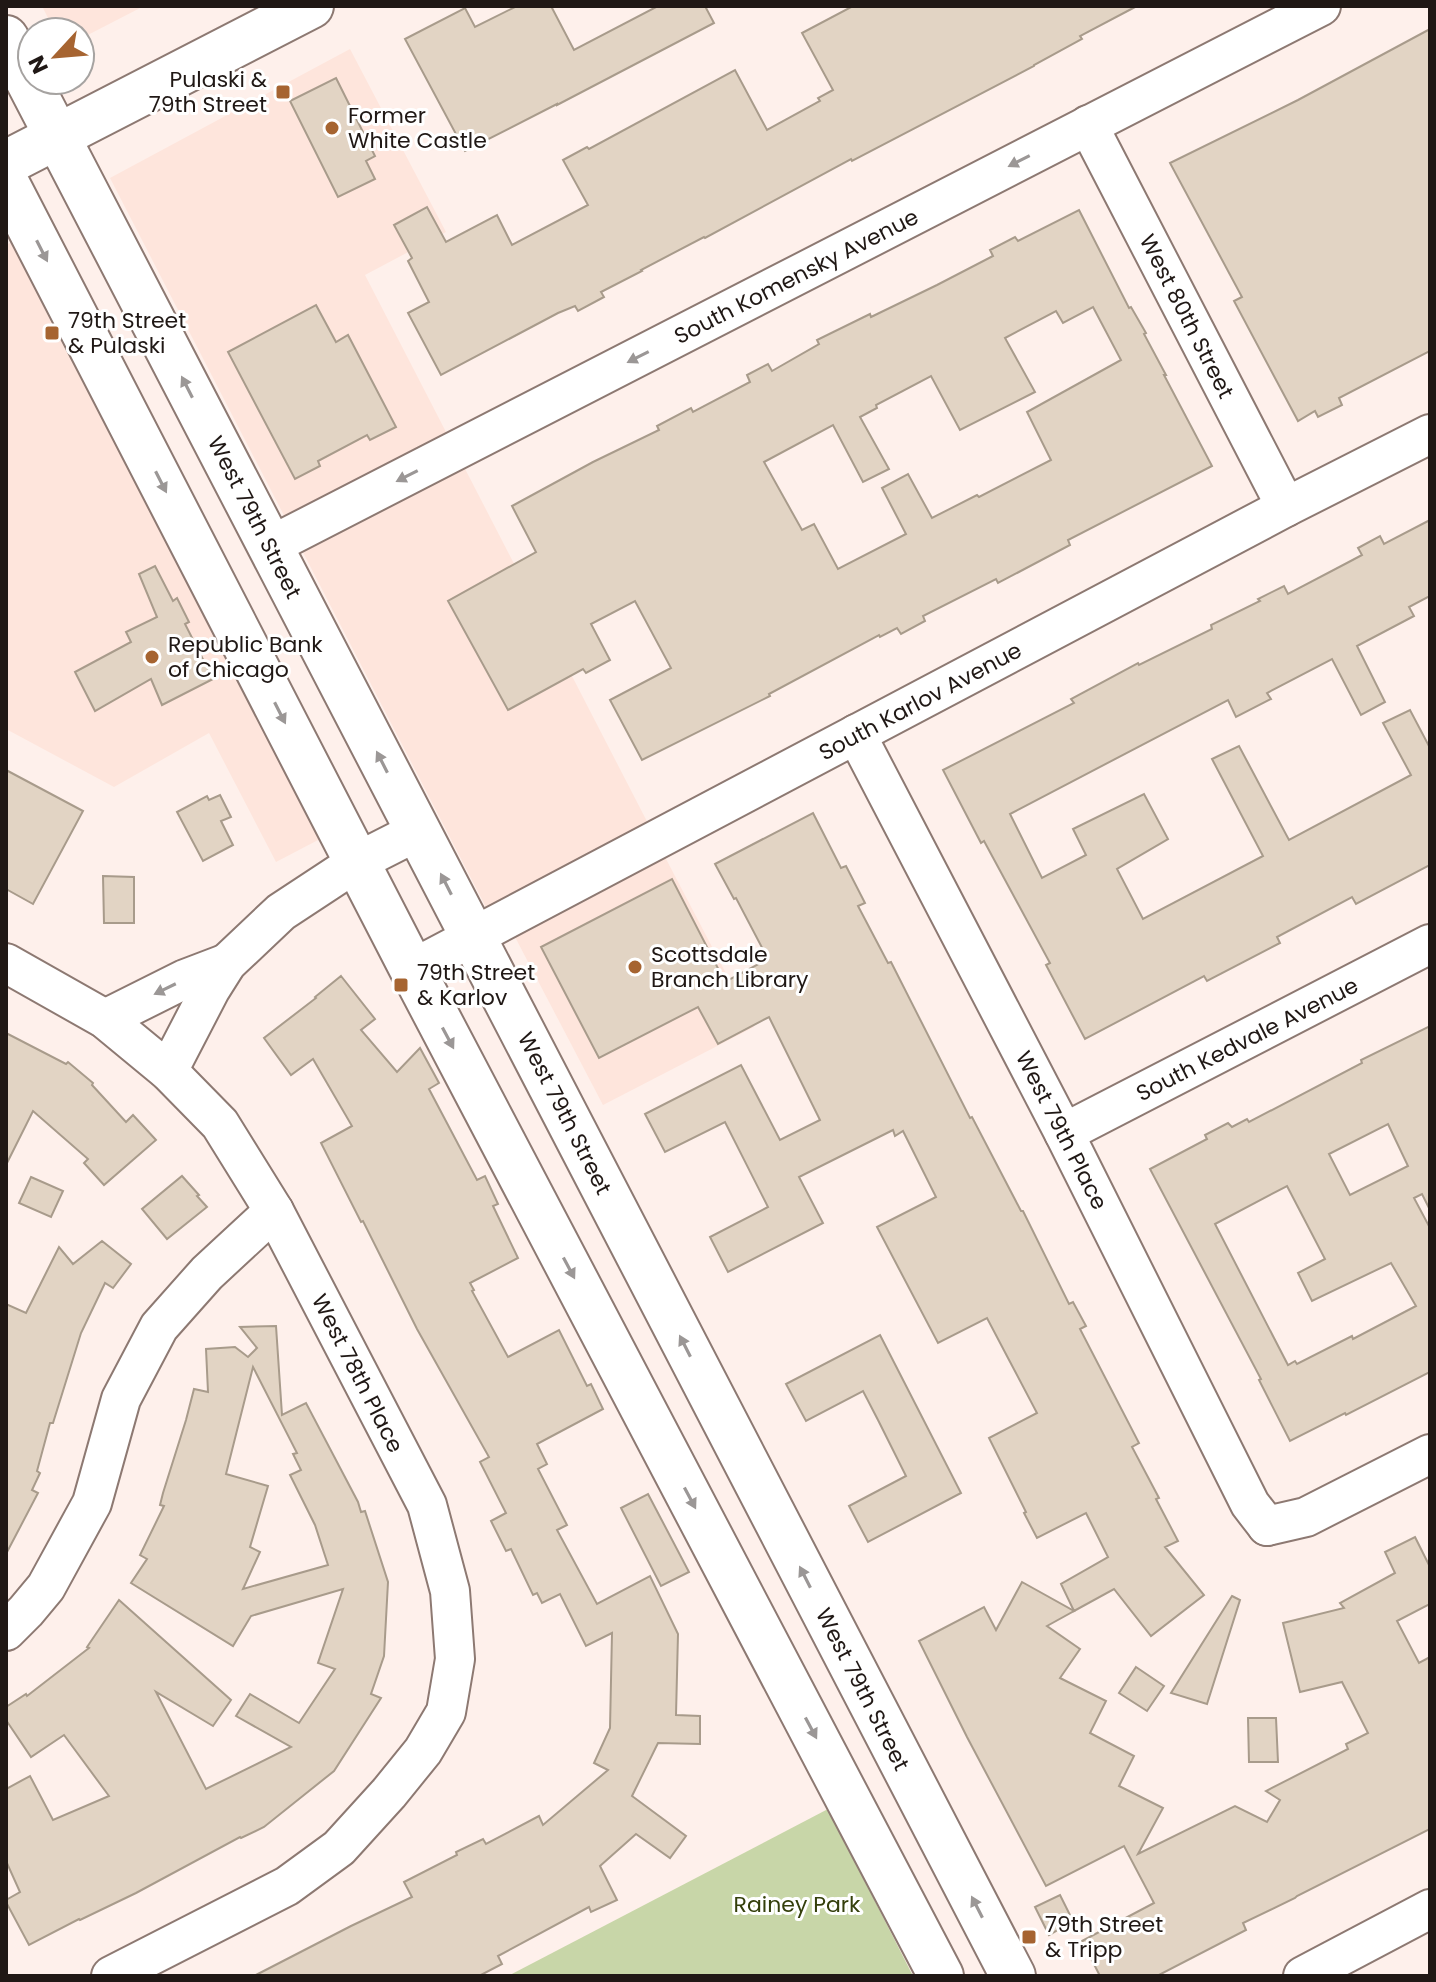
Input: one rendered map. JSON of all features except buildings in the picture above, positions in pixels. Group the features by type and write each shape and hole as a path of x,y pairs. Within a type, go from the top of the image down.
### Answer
{"main road":[{"path":"6,163 311,6"},
{"name":"West 79th Street","path":"6,38 1013,1976"},
{"path":"6,182 412,969 941,1976"}],"street":[{"name":"South Komensky Avenue","path":"270,546 1321,6"},
{"name":"West 80th Street","path":"1088,125 1286,507"},
{"name":"South Karlov Avenue","path":"412,969 1430,434"},
{"name":"West 79th Place","path":"856,734 1064,1133 1266,1539 1430,1454"},
{"path":"6,963 105,1019 168,1071 227,963 281,912 357,862 418,831"},
{"name":"South Kedvale Avenue","path":"1064,1133 1430,944"},
{"path":"105,1019 185,979 227,963"},
{"name":"West 78th Place","path":"111,1976 287,1886 339,1848 423,1751 446,1712 455,1659 450,1591 427,1505 274,1211 220,1124 168,1071"},
{"path":"6,1631 46,1587 92,1503 121,1399 159,1327 207,1273 274,1211"},
{"path":"1303,1976 1430,1909"}],"shaded area":[{"path":"42,6 144,6 96,31 96,16 47,16"},
{"path":"350,49 446,232 365,275 654,835 491,917 110,178"},
{"path":"12,242 320,839 276,862 209,733 114,787 6,729 6,245"},
{"name":"Scottsdale Branch Library","path":"665,857 754,1027 603,1105 515,937"}],"green space":[{"name":"Rainey Park","path":"828,1809 913,1976 508,1976"}],"place":[{"name":"Pulaski & 79th Street","path":"283,92"},
{"name":"Former White Castle","path":"332,128"},
{"name":"79th Street & Pulaski","path":"52,333"},
{"name":"Republic Bank of Chicago","path":"152,657"},
{"name":"Scottsdale Branch Library","path":"635,967"},
{"name":"79th Street & Karlov","path":"401,985"},
{"name":"79th Street & Tripp","path":"1029,1937"}]}
